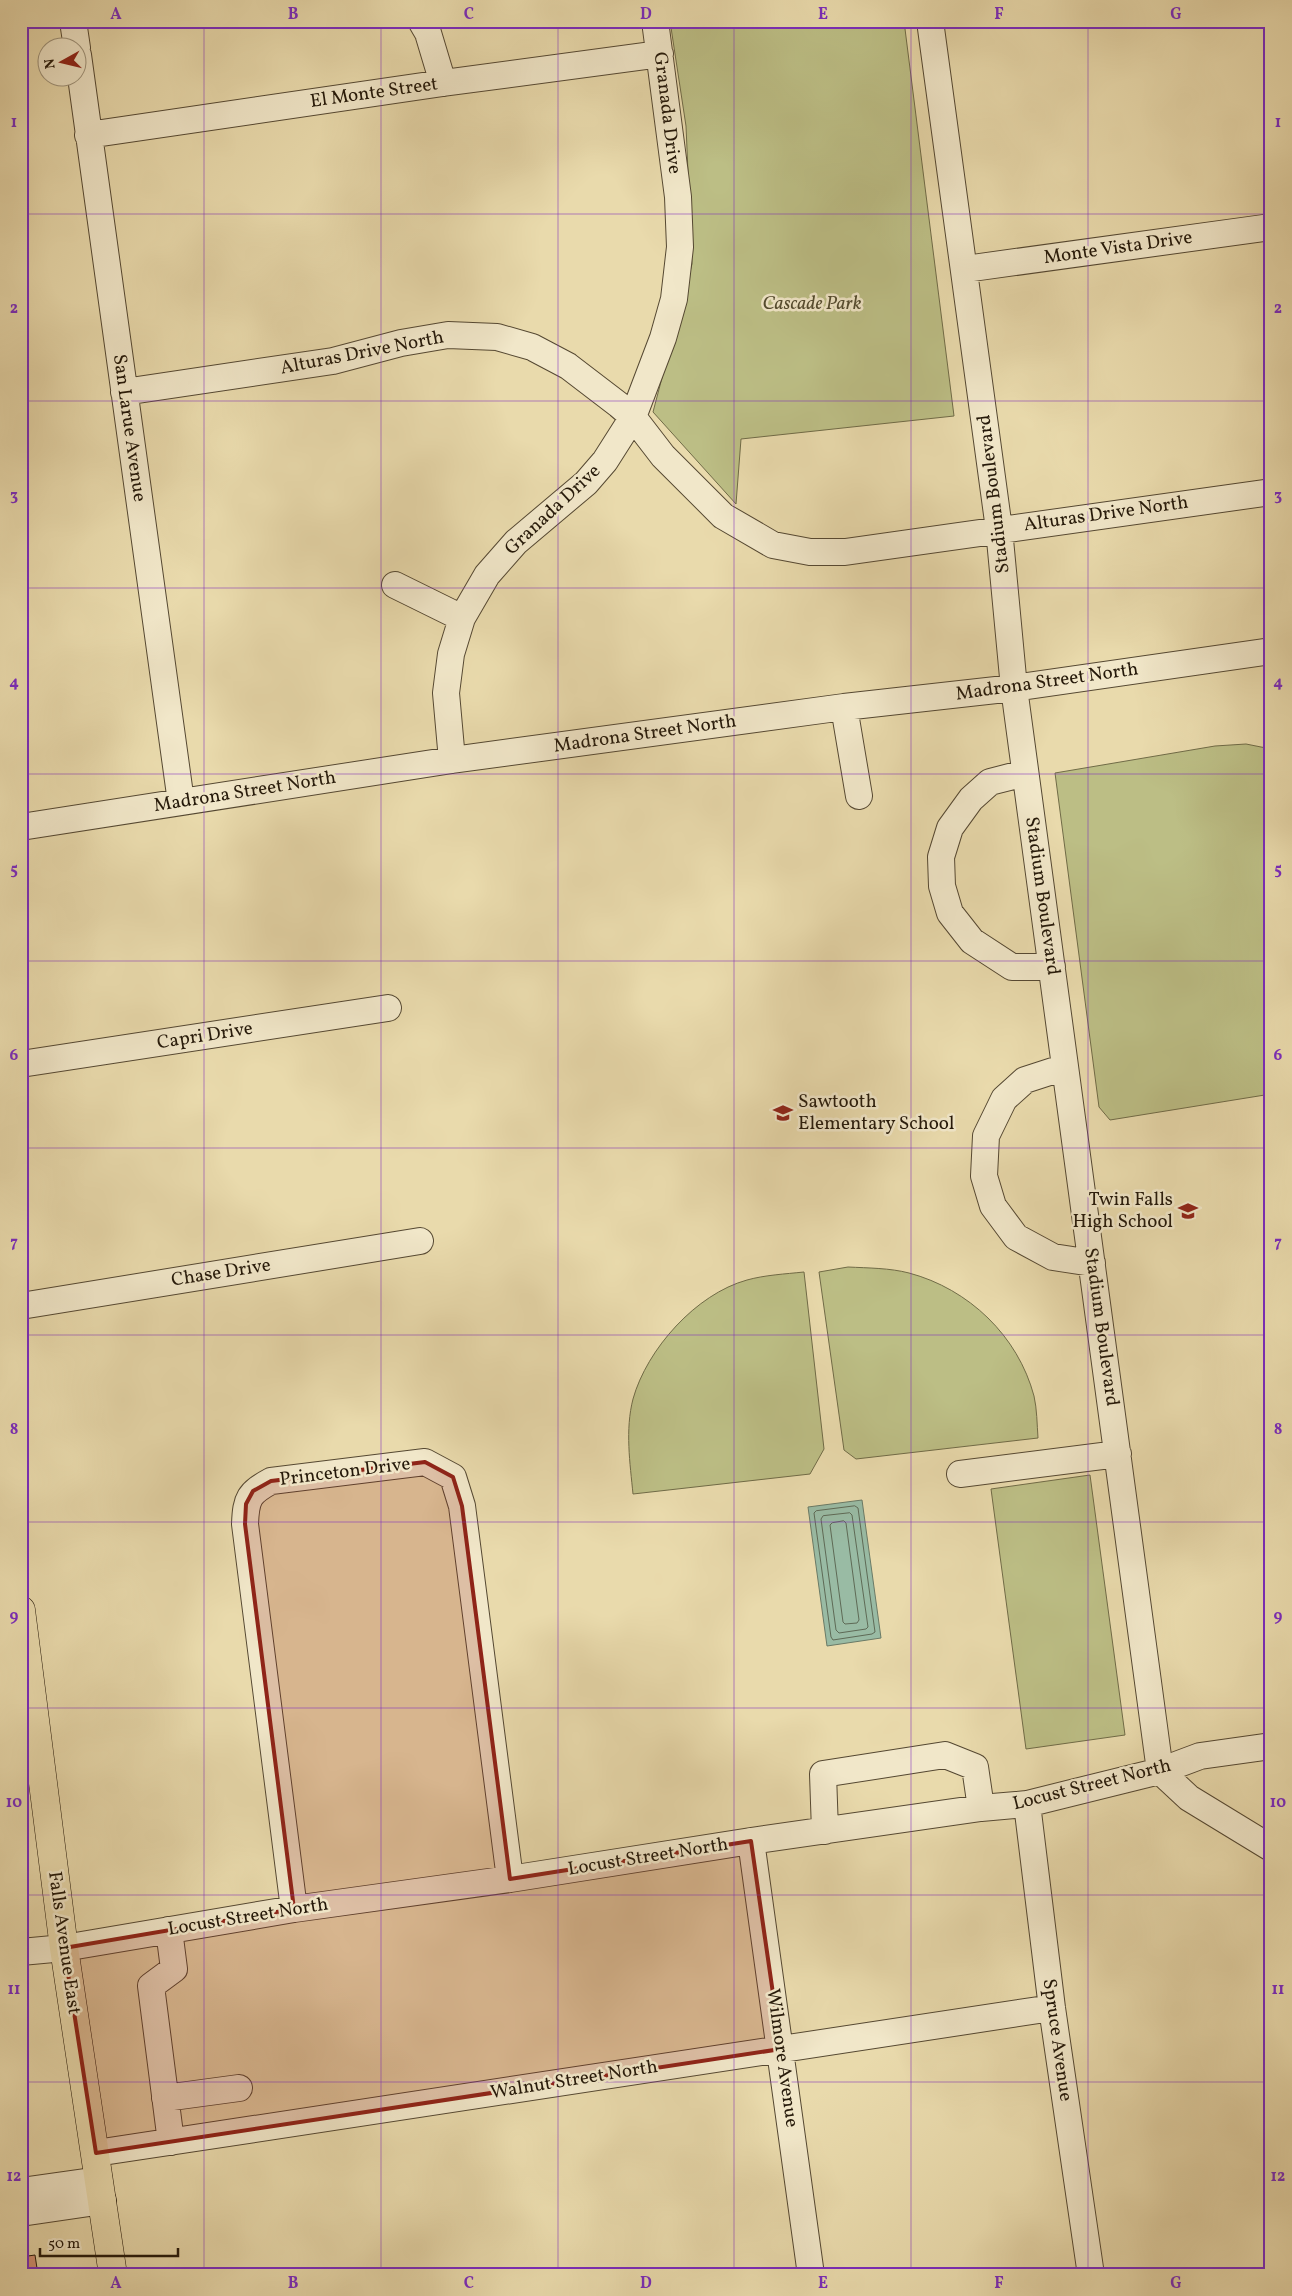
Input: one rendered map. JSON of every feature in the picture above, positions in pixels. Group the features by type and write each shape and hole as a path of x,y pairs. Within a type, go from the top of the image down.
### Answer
{"main road":[{"name":"Falls Avenue East","path":"21,1610 64,1948 113,2275"}],"street":[{"path":"73,21 76,38"},
{"path":"422,21 428,33 443,83"},
{"name":"Granada Drive","path":"452,760 446,693 452,654 462,618 488,575 516,542 586,484 605,461 633,417 663,338 674,299 680,247 678,197 656,21"},
{"name":"Stadium Boulevard","path":"930,21 999,529 1014,688 1025,773 1160,1770"},
{"name":"El Monte Street","path":"88,134 660,54"},
{"name":"San Larue Avenue","path":"82,88 181,802"},
{"name":"Monte Vista Drive","path":"965,269 1271,227"},
{"name":"Alturas Drive North","path":"124,392 333,361 401,343 448,335 497,337 532,347 568,366 633,417 663,456 723,516 773,545 810,552 845,552 1271,492"},
{"path":"395,585 462,618"},
{"name":"Madrona Street North","path":"21,827 452,760 844,707 1014,688 1271,651"},
{"path":"844,707 858,796"},
{"path":"1025,773 990,782 971,799 950,828 941,857 942,886 950,913 972,941 1012,967 1052,967"},
{"name":"Capri Drive","path":"21,1064 388,1008"},
{"path":"1065,1066 1025,1080 1004,1099 986,1136 984,1176 993,1206 1016,1237 1053,1257 1092,1262"},
{"name":"Chase Drive","path":"21,1306 420,1240"},
{"path":"960,1474 1118,1454"},
{"name":"Princeton Drive","path":"294,1909 245,1524 246,1504 253,1491 271,1481 424,1462 453,1477 462,1506 510,1879"},
{"name":"Locust Street North","path":"21,1952 64,1948 294,1909 510,1879 751,1841 981,1808 1027,1804 1160,1770 1200,1756 1271,1746"},
{"path":"825,1831 823,1774 945,1755 975,1767 981,1808"},
{"path":"1160,1770 1189,1798 1271,1848"},
{"name":"Spruce Avenue","path":"1027,1804 1052,2008 1091,2275"},
{"name":"Wilmore Avenue","path":"751,1841 811,2275"},
{"path":"169,1930 174,1969 150,1986 170,2142"},
{"name":"Walnut Street North","path":"96,2153 1052,2008"},
{"path":"165,2098 239,2088"},
{"path":"21,2191 101,2190"},
{"path":"21,2213 101,2190"}],"highlighted area":[{"path":"425,1462 453,1477 462,1506 510,1879 751,1841 781,2049 96,2153 64,1948 294,1909 245,1524 246,1504 253,1491 271,1481"}],"green space":[{"name":"Cascade Park","path":"670,21 904,21 954,416 741,439 736,504 653,412 692,264 686,126"},
{"path":"1246,744 1271,749 1271,1094 1110,1120 1099,1107 1055,773 1215,746"},
{"path":"848,1267 894,1270 931,1280 971,1303 988,1318 1016,1354 1026,1374 1035,1401 1038,1438 856,1459 844,1450 819,1272"},
{"path":"804,1272 824,1449 810,1474 633,1494 629,1423 633,1399 640,1380 662,1343 692,1311 710,1297 728,1287 754,1278"},
{"path":"1090,1475 1125,1735 1026,1749 991,1489"}],"water":[{"path":"862,1500 881,1638 827,1646 808,1507"}],"building":[{"path":"35,2255 38,2275 21,2275 21,2257"}],"place":[{"name":"Sawtooth Elementary School","path":"783,1113"},
{"name":"Twin Falls High School","path":"1188,1211"}]}
